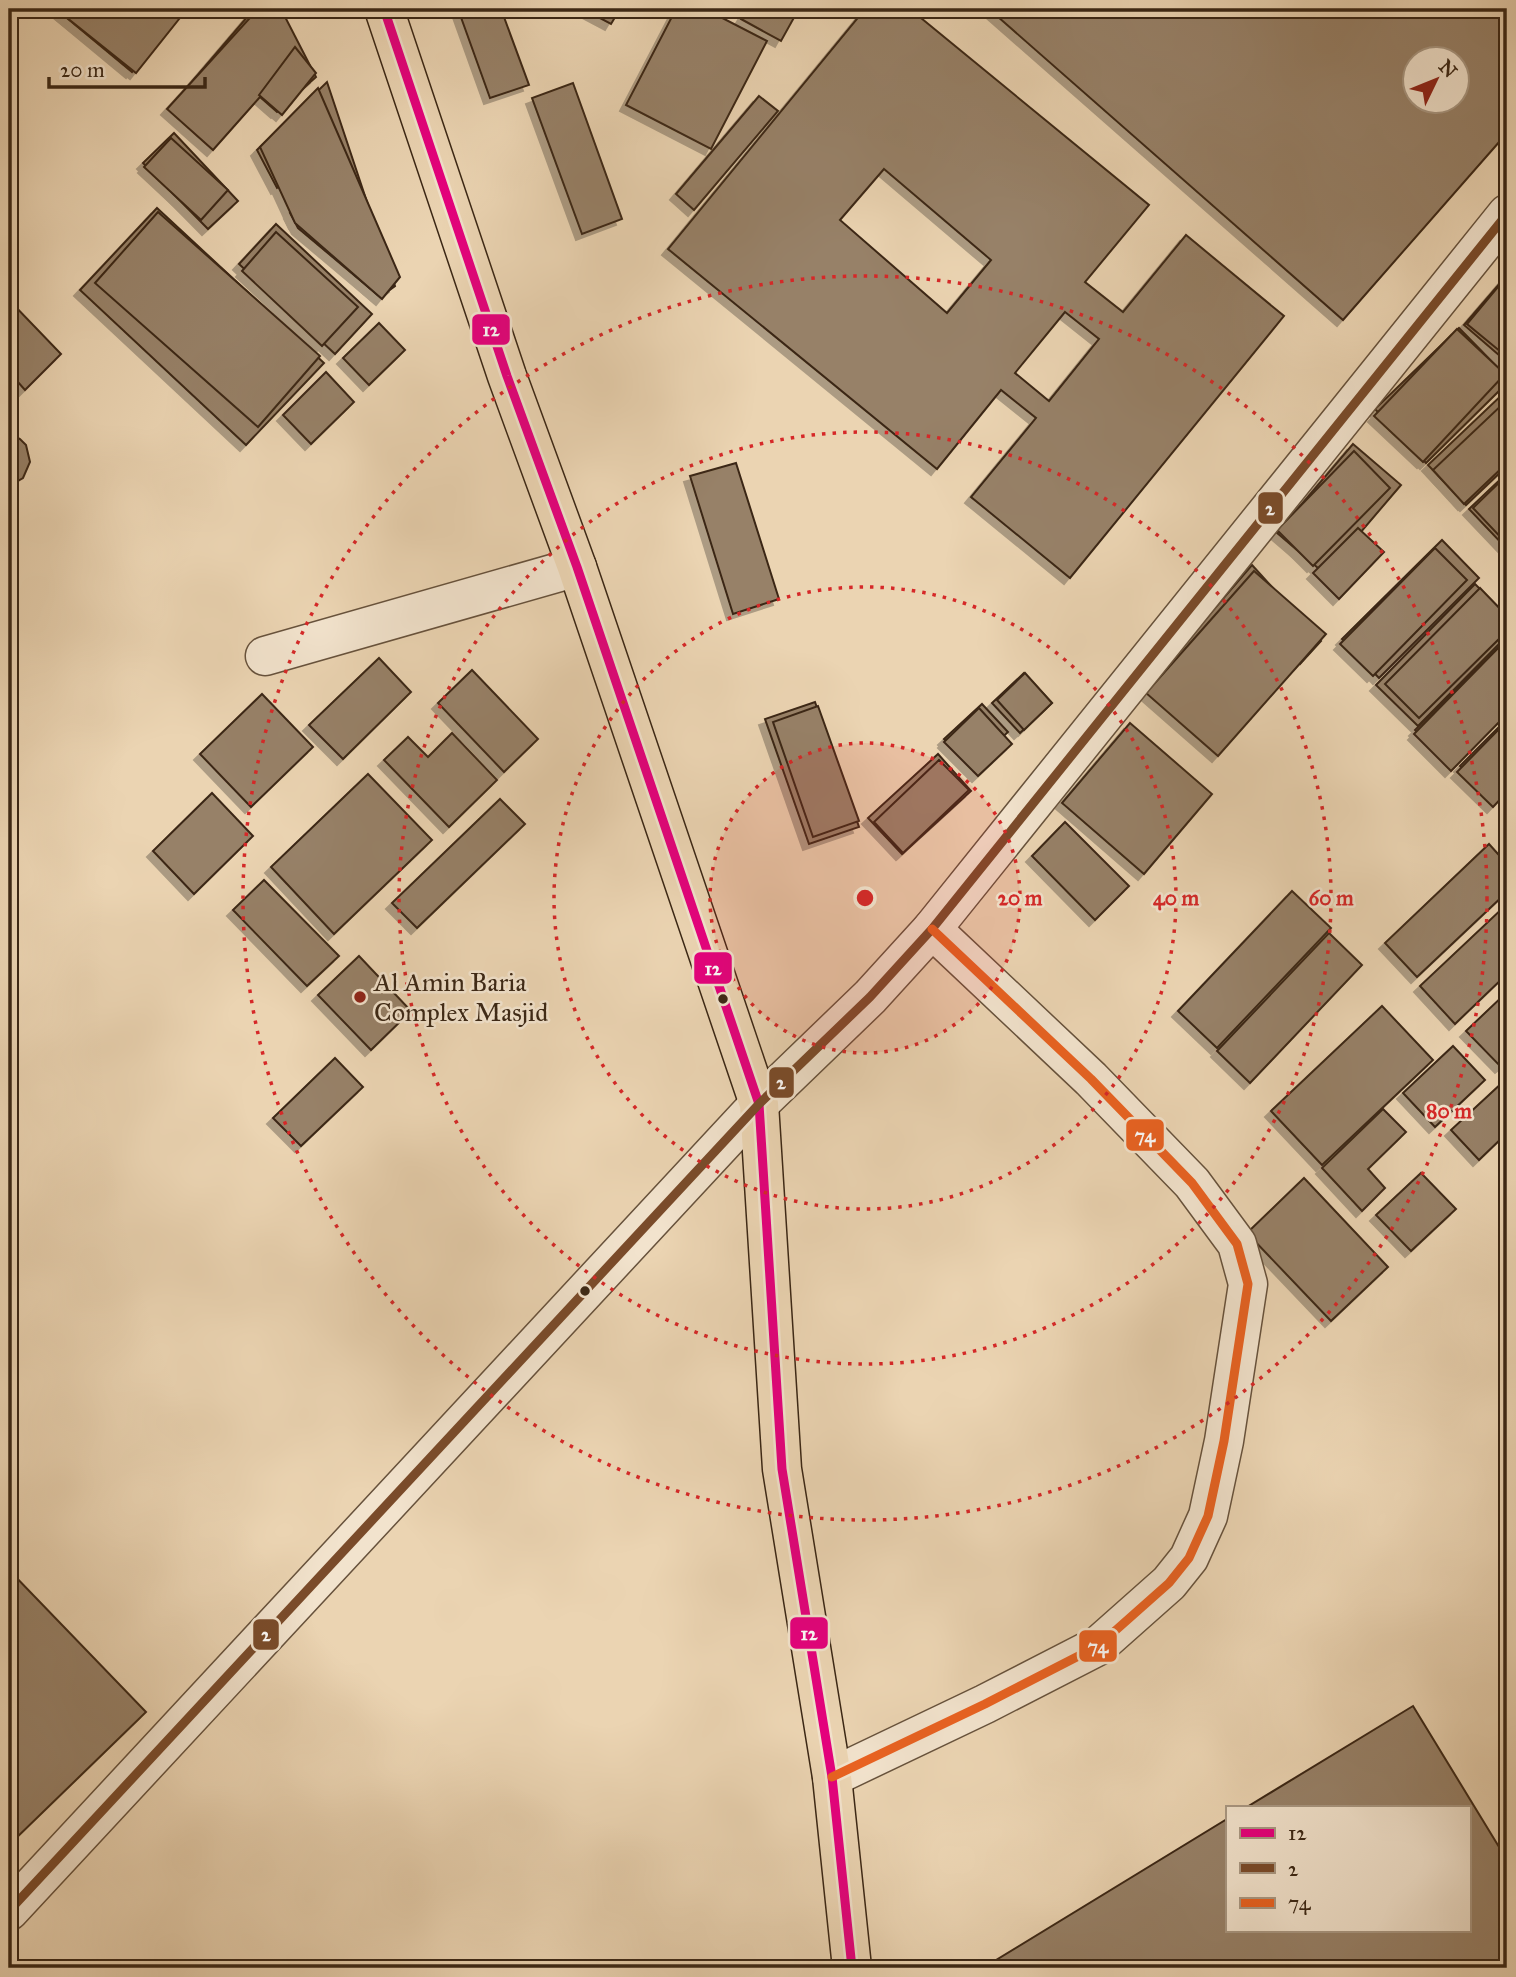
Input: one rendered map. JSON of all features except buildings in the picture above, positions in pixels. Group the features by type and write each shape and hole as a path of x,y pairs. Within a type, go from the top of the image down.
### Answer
{"highway":[{"path":"384,9 507,376 577,567 759,1104 782,1469 832,1777 852,1968"}],"street":[{"path":"9,1911 759,1104 870,997 932,929 1507,214"},
{"path":"265,656 577,567"},
{"path":"832,1777 985,1704 1098,1646 1169,1583 1189,1558 1208,1516 1224,1441 1248,1284 1237,1244 1192,1183 1091,1079 932,929"}],"transit line":[{"name":"12","path":"384,9 507,376 577,567 759,1104 782,1469 832,1777 852,1968"},
{"name":"2","path":"9,1911 759,1104 870,997 932,929 1507,214"},
{"name":"74","path":"832,1777 985,1704 1098,1646 1169,1583 1189,1558 1208,1516 1224,1441 1248,1284 1237,1244 1192,1183 1091,1079 932,929"}],"place":[{"name":"Al Amin Baria Complex Masjid","path":"360,997"}]}
